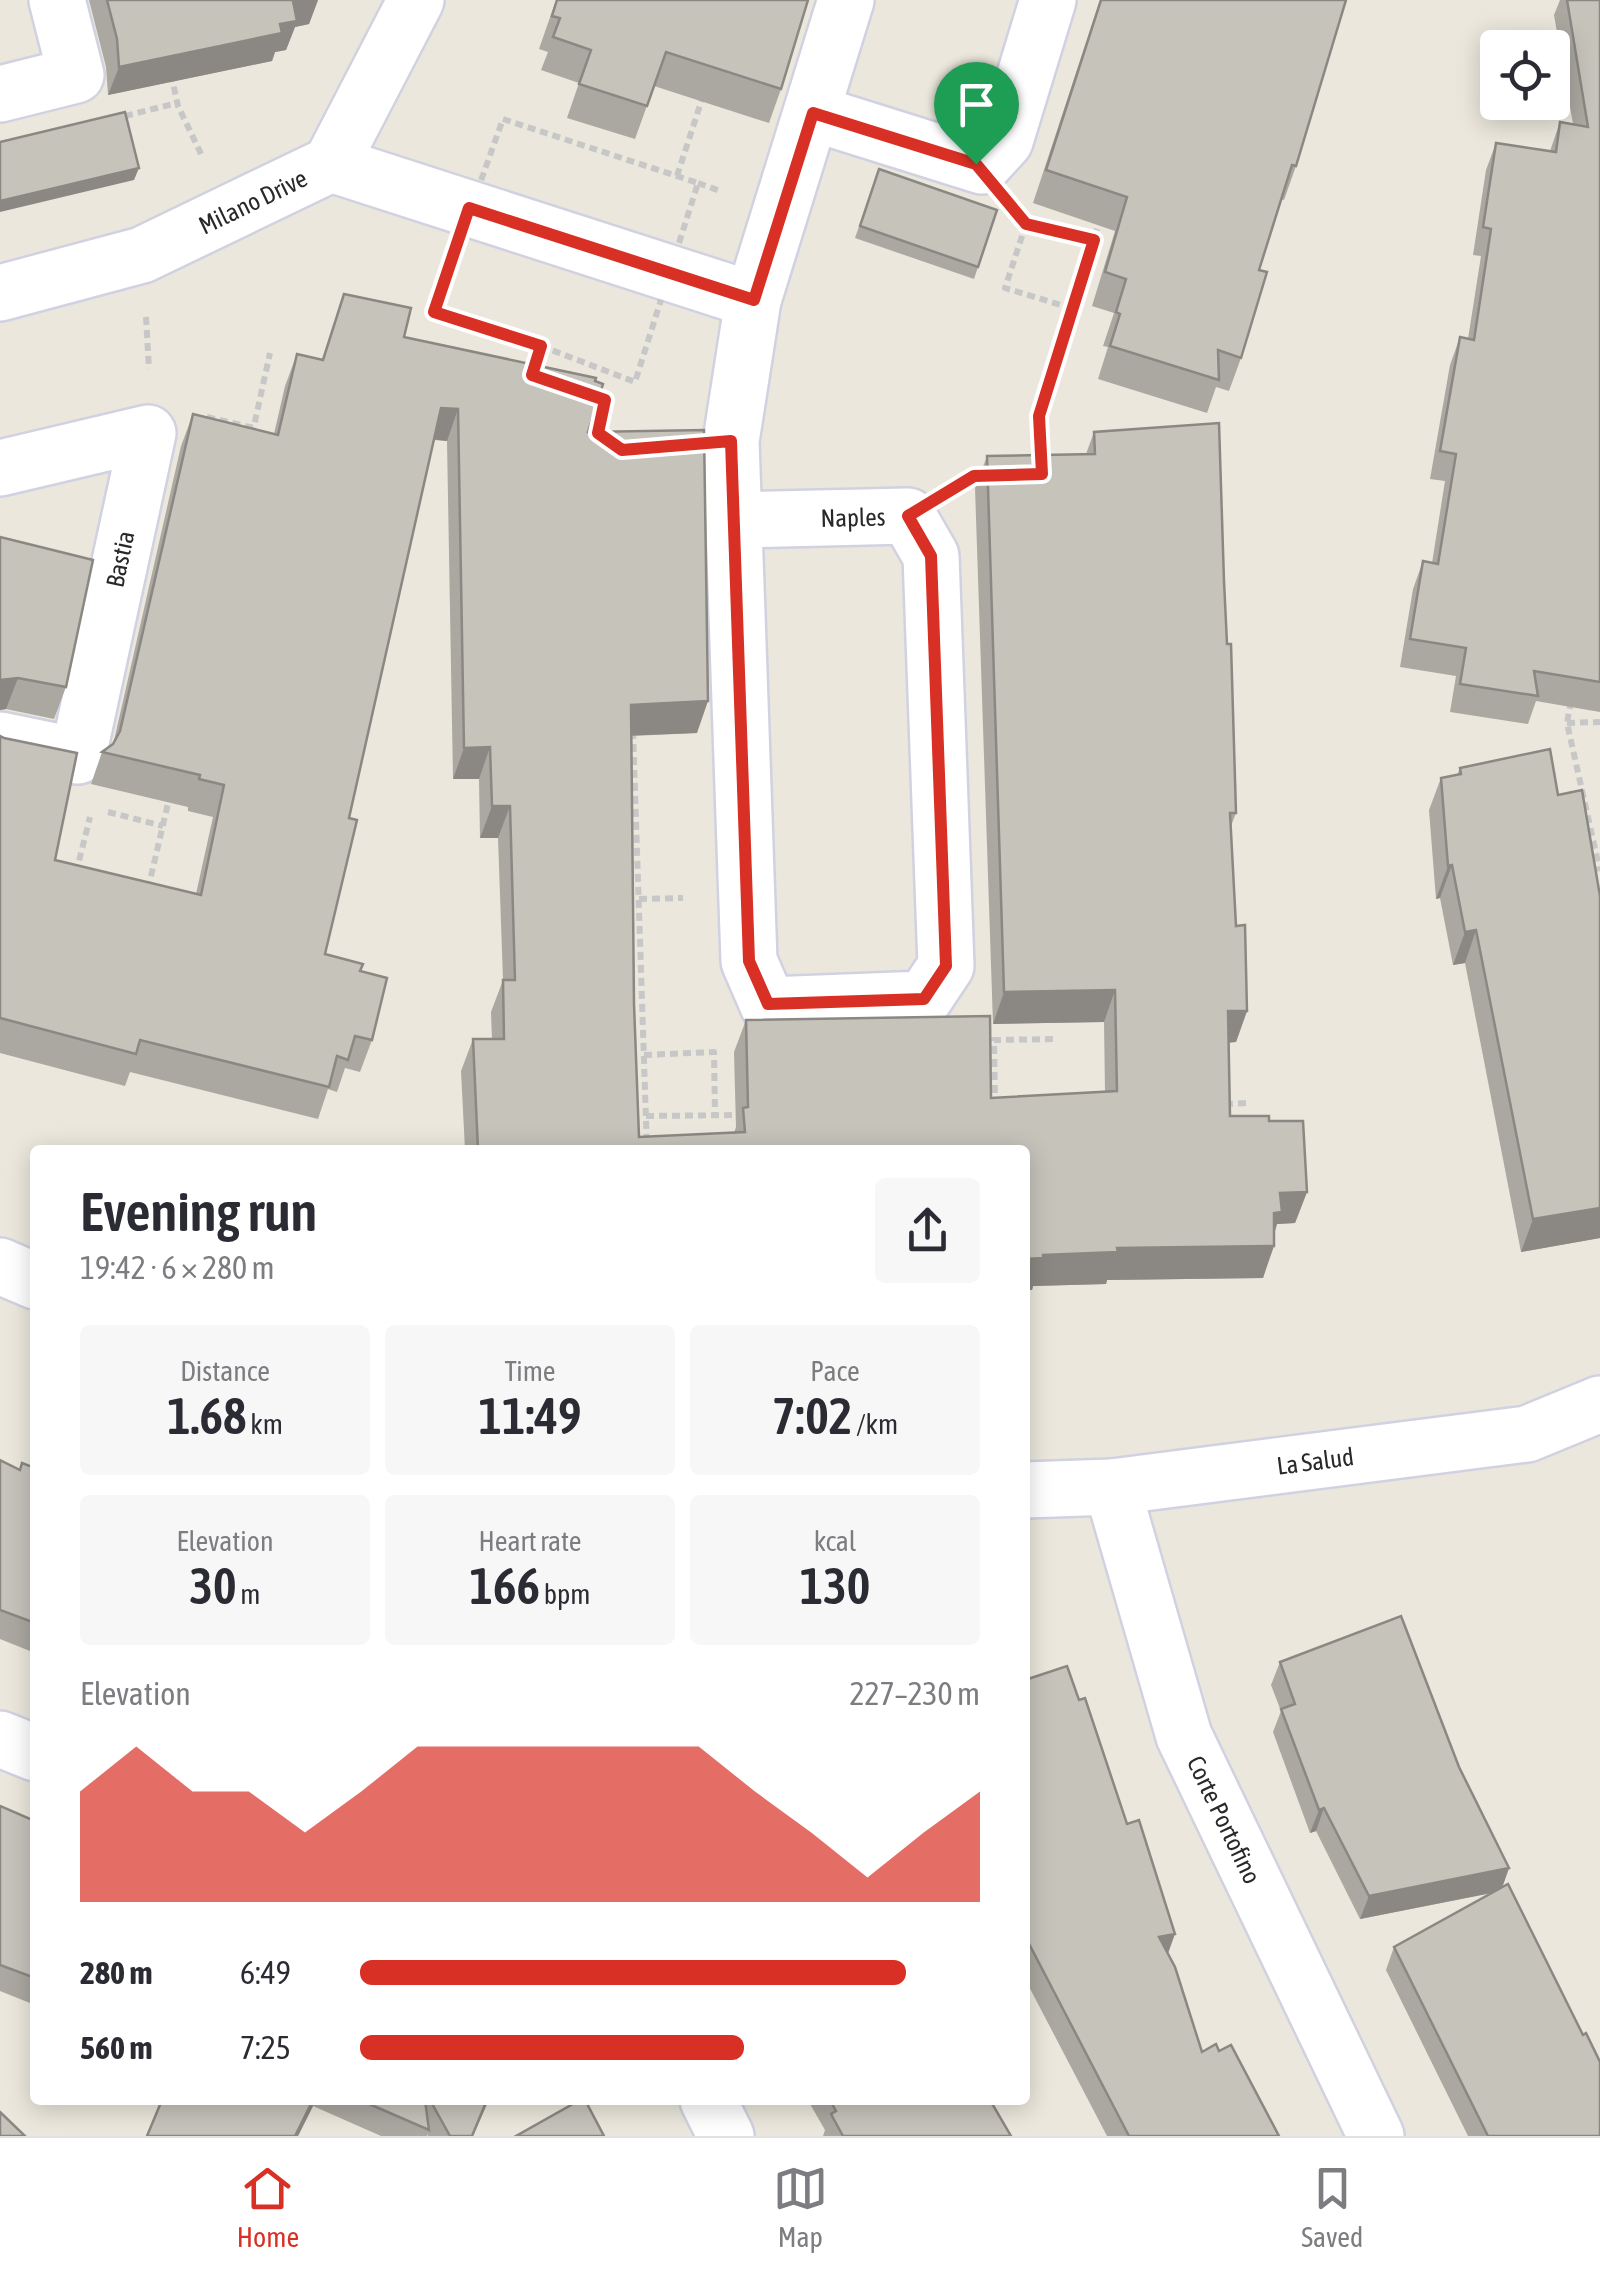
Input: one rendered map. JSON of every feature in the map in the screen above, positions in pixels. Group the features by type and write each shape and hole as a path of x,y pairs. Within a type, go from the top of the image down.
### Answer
{"street":[{"path":"0,94 76,75 57,0"},
{"name":"Milano Drive","path":"0,293 142,255 331,164 416,0"},
{"name":"Naples","path":"736,520 908,516 931,556 946,966 924,999 768,1004 749,961 731,441 754,300 846,0"},
{"path":"813,113 982,166 1005,142 1048,0"},
{"path":"331,164 754,300"},
{"name":"Bastia","path":"0,468 148,433 78,756 0,740"},
{"path":"0,1266 30,1279"},
{"name":"La Salud","path":"1030,1490 1112,1487 1526,1434 1600,1404"},
{"name":"Corte Portofino","path":"1112,1487 1184,1736 1376,2136"},
{"path":"0,1738 30,1751"},
{"path":"710,2105 726,2136"}],"path":[{"path":"170,69 178,106 230,214"},
{"path":"677,176 705,88"},
{"path":"503,119 698,183 634,382 541,346 434,312 469,208 503,119"},
{"path":"976,164 1026,224 1094,240"},
{"path":"1042,474 1039,416 1106,202"},
{"path":"1026,224 1005,288 1071,308"},
{"path":"142,255 150,386"},
{"path":"541,346 532,375 550,381"},
{"path":"250,446 270,354"},
{"path":"580,391 605,400 598,433 610,442"},
{"path":"202,416 254,428"},
{"path":"908,516 974,476 991,476"},
{"path":"1574,686 1567,722 1600,871"},
{"path":"632,720 647,1145"},
{"path":"1567,722 1600,722"},
{"path":"146,900 171,789"},
{"path":"92,808 162,826"},
{"path":"996,1113 994,1040 1057,1039"},
{"path":"644,1055 714,1052 715,1116"},
{"path":"1210,1104 1248,1102"},
{"path":"646,1116 752,1115"}],"building":[{"path":"107,0 299,0 293,1 297,21 280,24 282,33 119,67"},
{"path":"557,0 808,0 781,89 666,52 647,106 579,84 591,50 553,37 560,18 552,16"},
{"path":"1101,0 1346,0 1296,166 1292,165 1259,270 1267,272 1241,358 1218,350 1219,380 1110,346 1126,279 1105,272 1127,197 1046,170"},
{"path":"1567,0 1600,0 1600,682 1534,671 1538,696 1460,684 1466,648 1410,639 1423,561 1438,564 1456,454 1440,451 1460,337 1474,340 1491,229 1483,227 1496,143 1556,152 1560,122 1588,127"},
{"path":"125,112 139,168 0,201 0,142"},
{"path":"879,169 997,210 978,267 860,226"},
{"path":"344,294 411,308 404,337 596,378 603,384 588,432 704,430 708,701 631,705 639,1137 745,1132 746,1020 990,1016 991,1098 1117,1091 1115,990 1004,992 987,456 1095,454 1094,432 1219,423 1236,813 1230,813 1236,926 1245,925 1247,1011 1228,1011 1230,1116 1303,1121 1307,1192 1280,1193 1282,1212 1274,1213 1274,1246 1117,1248 1118,1252 1030,1259 1030,1145 478,1145 473,1039 504,1039 503,980 515,980 510,806 492,806 490,747 464,748 458,409 441,408 349,818 357,820 325,954 363,964 360,971 387,978 372,1040 355,1036 348,1060 337,1056 329,1087 140,1040 136,1054 0,1018 0,736 77,753 55,860 201,895 224,785 199,779 200,775 102,752 113,744 120,731 193,414 278,435 297,354 323,360"},
{"path":"0,537 93,560 66,687 18,678 0,680"},
{"path":"1550,749 1558,795 1582,790 1600,896 1600,1208 1533,1219 1476,930 1465,932 1452,865 1448,866 1441,778 1461,774 1460,768"},
{"path":"0,1460 20,1470 22,1463 30,1466 30,1621 0,1610"},
{"path":"1401,1616 1459,1767 1509,1868 1369,1896 1324,1808 1319,1810 1281,1709 1295,1704 1280,1662"},
{"path":"1067,1666 1079,1700 1085,1698 1127,1824 1139,1820 1175,1934 1159,1937 1175,1967 1202,2052 1216,2044 1219,2051 1231,2045 1279,2136 1129,2136 1030,1946 1030,1678"},
{"path":"0,1806 30,1819 30,1976 0,1965"},
{"path":"1508,1884 1600,2062 1600,2136 1488,2136 1394,1947"},
{"path":"160,2105 310,2105 295,2136 147,2136"},
{"path":"372,2105 426,2105 429,2130"},
{"path":"433,2105 485,2105 472,2136 450,2136"},
{"path":"571,2105 588,2105 604,2136 516,2136"},
{"path":"833,2105 993,2105 1011,2136 843,2136 831,2114 836,2111"},
{"path":"0,2112 25,2136 0,2136"}],"route":[{"path":"813,113 976,164 1026,224 1094,240 1039,416 1042,474 974,476 908,516 931,556 946,966 924,999 768,1004 749,961 731,441 622,450 598,433 605,400 532,375 541,346 434,312 469,208 754,300 813,113"}]}
